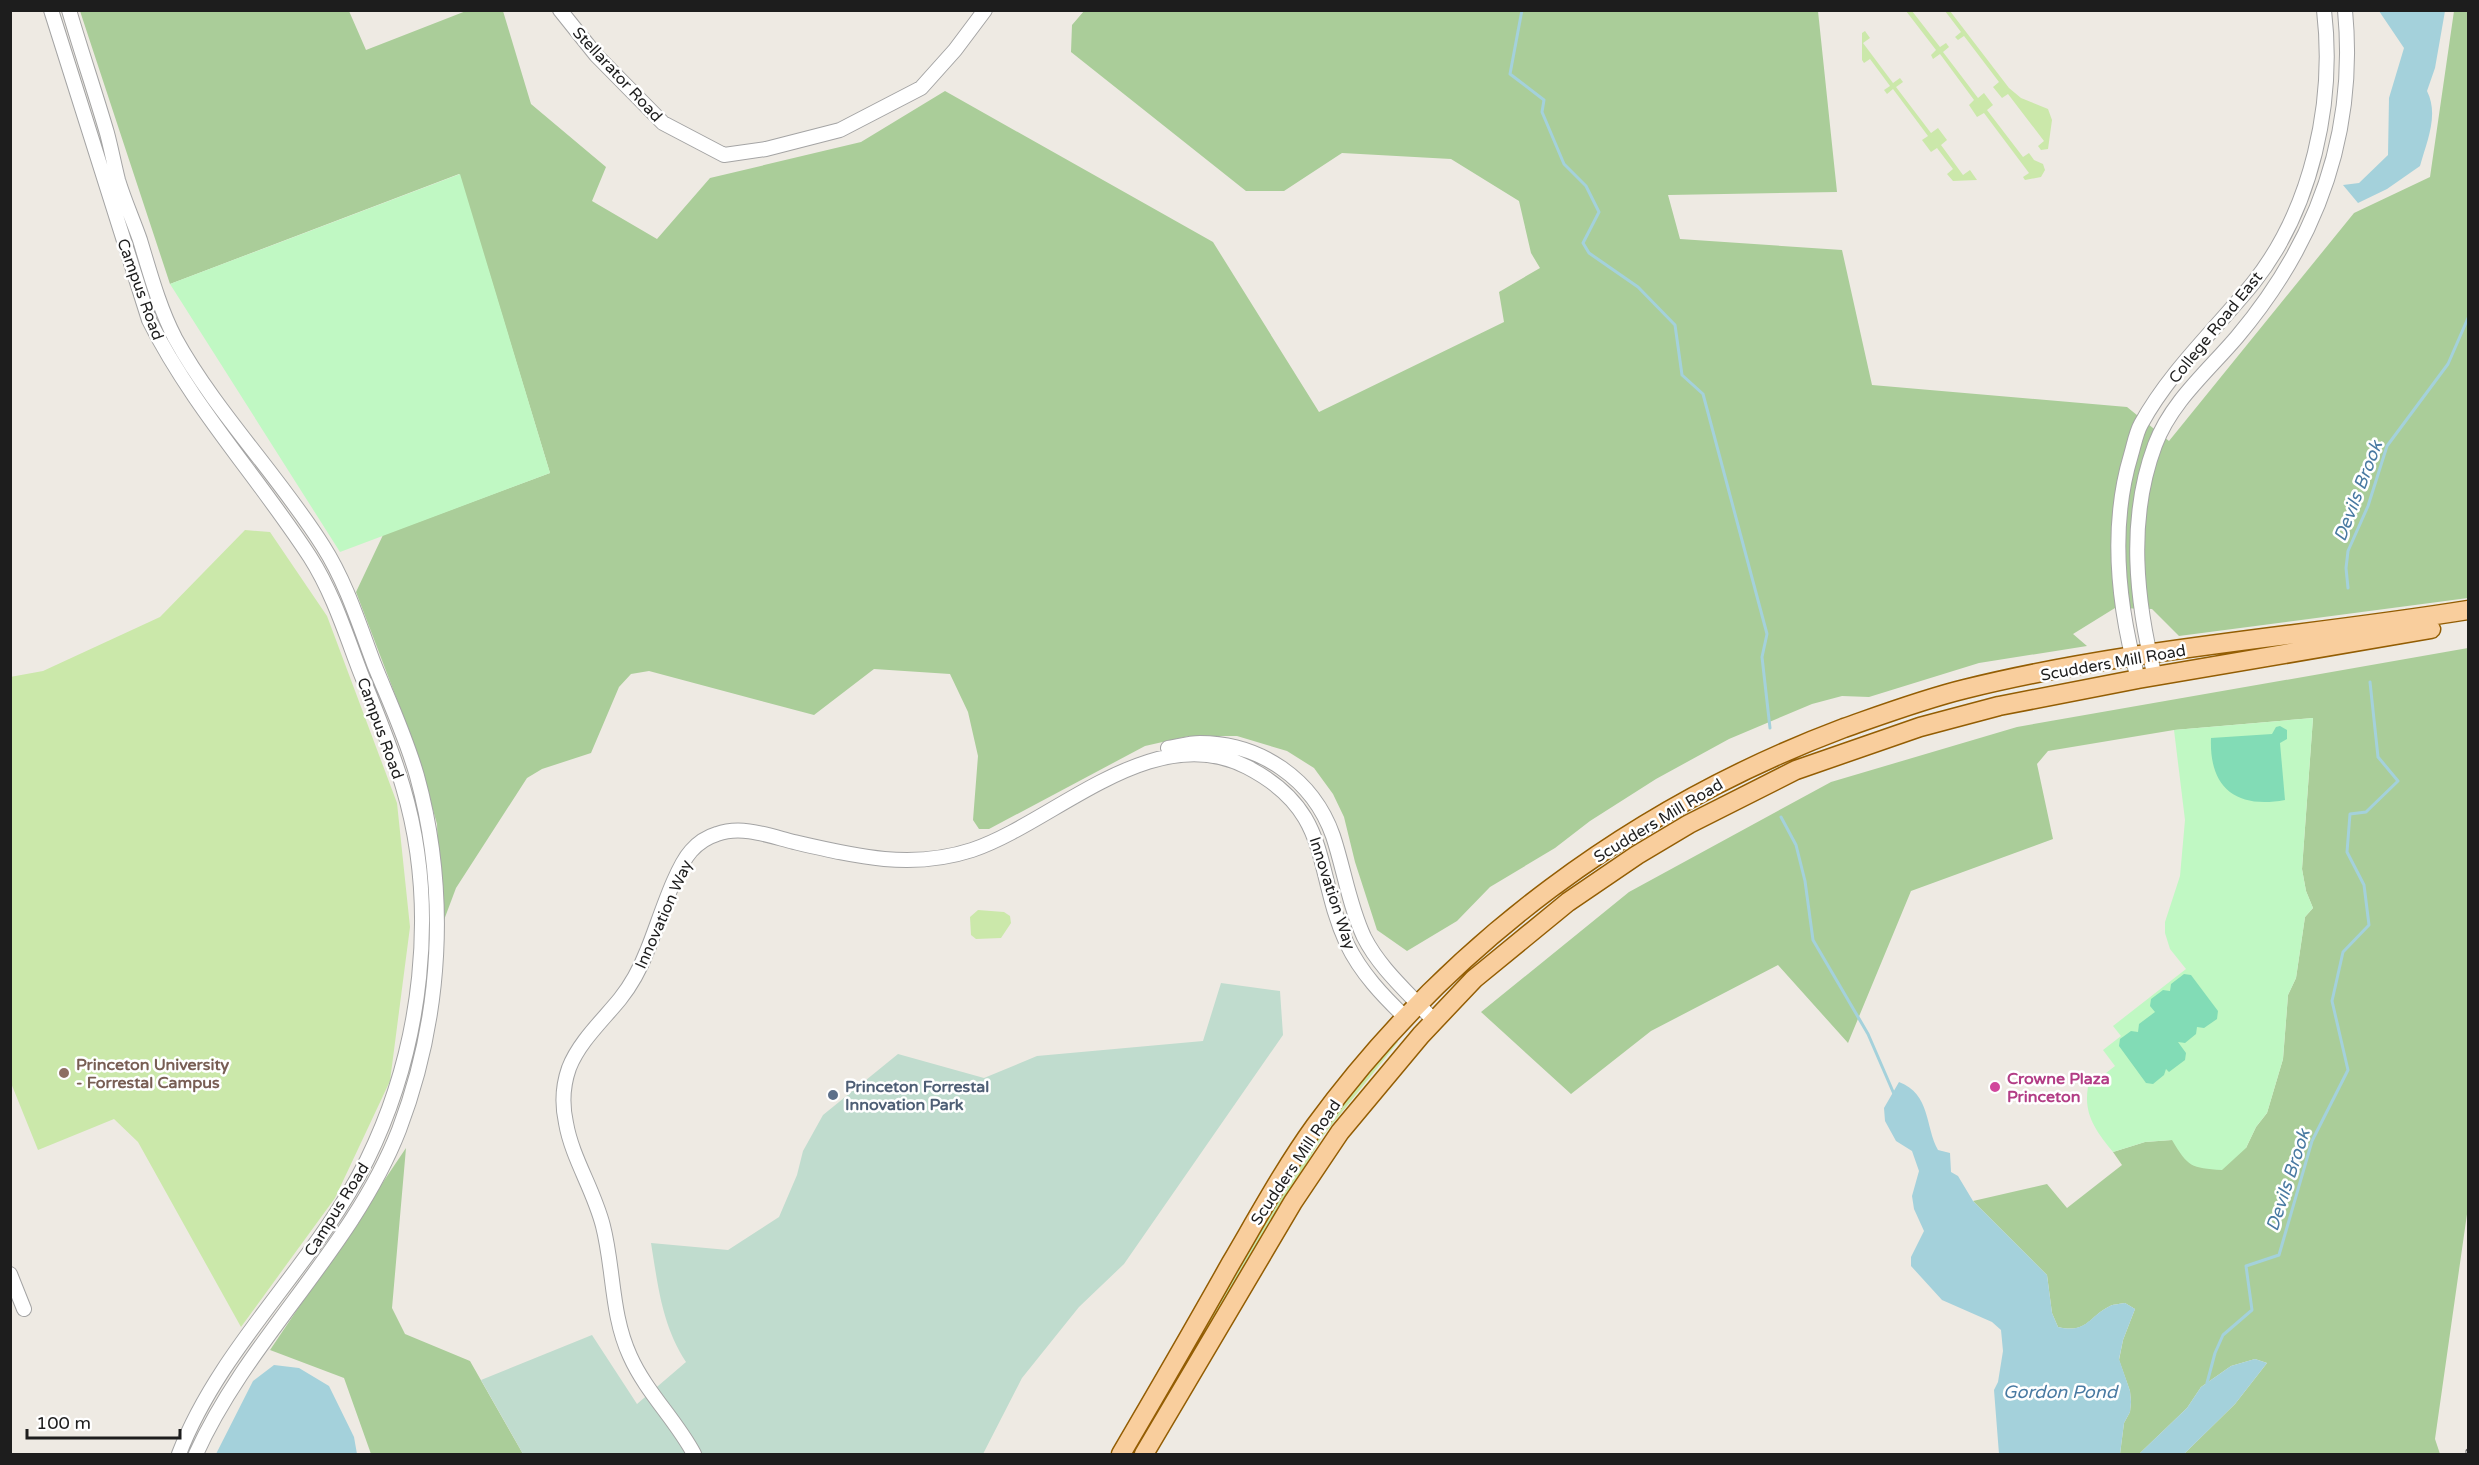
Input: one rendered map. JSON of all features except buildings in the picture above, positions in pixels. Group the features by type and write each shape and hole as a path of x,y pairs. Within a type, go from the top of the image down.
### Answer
{"main road":[{"name":"Scudders Mill Road","path":"1121,1455 1291,1162 1346,1086 1419,1004 1506,922 1607,848 1707,789 1748,768 1798,745 1924,700 1970,688 2141,656 2469,610"},
{"name":"Scudders Mill Road","path":"1144,1455 1299,1193 1340,1132 1434,1021 1474,979 1568,902 1637,855 1754,789 1796,770 1920,727 1999,706 2146,678 2469,623"}],"street":[{"name":"Campus Road","path":"51,10 149,320 184,382 312,560 329,594 386,735 404,790 416,848 421,903 420,958 413,1017 402,1071 386,1118 347,1197 220,1375 197,1413 179,1455"},
{"name":"Campus Road","path":"69,10 107,134 118,181 162,310 187,359 310,528 334,566 410,752 428,824 434,870 438,924 430,1019 420,1063 398,1131 369,1191 343,1234 240,1375 222,1403 196,1455"},
{"name":"Stellarator Road","path":"560,10 596,56 663,123 724,155 766,149 840,130 921,88 955,50 985,10"},
{"name":"College Road East","path":"2146,678 2141,656 2123,611 2118,558 2122,487 2140,426 2176,370 2256,279 2278,243 2299,201 2314,156 2323,111 2327,72 2324,10"},
{"name":"College Road East","path":"2141,656 2144,628 2136,540 2145,476 2163,426 2188,391 2263,304 2302,243 2317,210 2334,162 2343,121 2348,44 2345,10"},
{"name":"Innovation Way","path":"1119,774 1143,757 1167,748 1198,743 1241,748 1274,762 1290,774 1300,782 1328,824 1359,923 1369,946 1381,963 1434,1021"},
{"name":"Innovation Way","path":"694,1455 672,1419 643,1381 624,1342 617,1318 604,1229 570,1138 564,1110 565,1088 570,1066 579,1050 621,998 641,966 684,861 698,843 722,832 737,830 865,858 905,861 935,859 977,848 1138,765 1178,755 1220,757 1243,765 1282,791 1306,819 1315,837 1344,936 1353,955 1369,978 1406,1018"},
{"path":"10,1274 24,1309"}],"green space":[{"path":"80,11 349,11 366,50 466,11 503,11 531,104 606,167 592,201 657,239 710,178 861,142 945,91 1213,242 1319,412 1504,322 1499,292 1540,268 1531,253 1519,201 1451,159 1342,153 1284,191 1246,191 1071,52 1072,25 1084,11 1818,11 1837,192 1668,195 1680,239 1842,250 1872,385 2127,407 2169,441 2354,213 2430,177 2454,11 2468,11 2468,598 2179,636 2152,609 2115,608 2073,634 2087,646 1979,663 1869,697 1842,696 1812,704 1729,739 1656,779 1590,821 1555,848 1490,887 1457,921 1407,951 1377,930 1355,862 1344,817 1333,794 1314,768 1287,751 1237,736 1189,736 1145,746 989,829 979,829 973,820 978,756 968,712 950,674 874,669 814,715 649,671 631,674 619,687 591,753 542,769 527,778 456,888 441,928 437,824 415,747 356,592 383,535 550,473 459,174 170,284"},
{"path":"1906,11 1912,11 1940,47 1946,43 1949,47 1943,52 1978,98 1984,93 1993,105 1987,110 2023,157 2029,153 2034,160 2043,164 2045,170 2041,177 2025,180 2023,177 2029,173 1984,113 1977,117 1969,105 1974,100 1940,54 1933,59 1931,55 1936,50"},
{"path":"1945,11 1950,11 2009,88 2021,98 2048,109 2052,120 2048,149 2041,150 2038,146 2044,141 2008,94 2002,98 1993,87 1999,82 1964,36 1958,40 1955,37 1961,32"},
{"path":"1865,31 1870,38 1863,43 1893,83 1900,78 1903,82 1896,87 1931,133 1938,128 1947,140 1941,145 1963,175 1970,170 1977,180 1953,181 1947,174 1953,169 1937,148 1931,152 1922,140 1928,136 1893,89 1887,94 1884,90 1890,86 1870,59 1864,63 1862,60 1862,33"},
{"path":"460,174 550,473 340,552 170,284"},
{"path":"245,530 270,532 327,616 397,803 410,927 390,1081 335,1198 241,1327 138,1142 114,1119 38,1150 11,1083 10,677 43,671 160,617"},
{"path":"2468,648 2468,1207 2435,1439 2440,1454 2184,1454 2235,1404 2267,1363 2255,1359 2231,1366 2201,1387 2187,1408 2139,1454 2120,1454 2124,1423 2130,1412 2131,1402 2130,1391 2119,1360 2123,1340 2135,1309 2125,1303 2113,1305 2082,1326 2068,1329 2058,1327 2052,1313 2047,1275 1973,1201 2047,1184 2067,1208 2122,1165 2113,1152 2145,1142 2172,1140 2246,1148 2256,1127 2267,1113 2283,1059 2288,995 2296,978 2305,917 2313,908 2306,891 2302,869 2313,718 2174,730 2048,751 2037,764 2053,839 1911,891 1848,1043 1778,965 1651,1031 1571,1094 1481,1012 1629,892 1831,782 2017,727"},
{"path":"2313,718 2302,869 2306,891 2313,908 2305,917 2296,978 2288,995 2283,1059 2267,1113 2256,1127 2246,1148 2222,1170 2197,1167 2191,1164 2182,1156 2172,1140 2145,1142 2113,1152 2089,1115 2088,1087 2115,1066 2103,1050 2121,1036 2113,1026 2186,969 2170,949 2165,933 2165,922 2180,876 2185,820 2174,730"},
{"path":"2280,726 2287,730 2287,739 2280,743 2285,800 2252,801 2240,798 2229,791 2215,770 2211,738 2272,734 2276,727"},
{"path":"978,910 1004,912 1010,916 1011,923 1001,938 976,939 971,935 970,917"},
{"path":"2184,974 2191,975 2218,1011 2217,1019 2204,1028 2197,1027 2196,1034 2185,1043 2178,1042 2186,1053 2185,1060 2169,1072 2166,1069 2164,1075 2153,1084 2146,1083 2119,1046 2120,1039 2131,1031 2138,1032 2139,1024 2155,1012 2150,1006 2151,999 2163,990 2170,991 2171,984"},
{"path":"1221,983 1280,991 1283,1035 1124,1264 1079,1307 1022,1378 983,1454 523,1454 481,1380 592,1335 637,1404 686,1362 666,1319 651,1243 728,1250 779,1217 797,1175 803,1151 823,1115 898,1054 984,1078 1037,1056 1203,1041"},
{"path":"1395,1039 1398,1042 1322,1137 1138,1454 1133,1454 1150,1425 1169,1383 1271,1206 1333,1114"},
{"path":"406,1148 392,1308 405,1334 470,1361 523,1454 371,1454 344,1378 270,1350"}],"water":[{"path":"2379,11 2445,11 2435,68 2427,91 2432,119 2420,166 2387,189 2358,203 2343,185 2359,183 2388,155 2389,98 2404,48"},
{"name":"Gordon Pond","path":"1899,1082 1917,1094 1926,1112 1938,1150 1950,1153 1951,1172 1958,1176 1973,1201 2047,1275 2052,1313 2058,1327 2068,1329 2082,1326 2113,1305 2125,1303 2135,1309 2123,1340 2119,1359 2130,1391 2131,1402 2130,1412 2124,1423 2120,1454 1999,1454 1994,1390 1998,1382 2003,1351 2001,1330 1992,1322 1942,1300 1911,1266 1911,1257 1924,1231 1914,1209 1912,1196 1919,1171 1912,1151 1896,1141 1885,1121 1884,1108"},
{"path":"2255,1359 2267,1363 2235,1404 2184,1454 2139,1454 2187,1408 2201,1387 2231,1366"},
{"path":"274,1365 299,1368 329,1386 354,1437 357,1454 216,1454 253,1381"}],"waterway":[{"path":"1522,10 1510,74 1544,100 1542,112 1564,164 1586,186 1599,212 1583,243 1589,253 1638,287 1675,325 1682,375 1703,394 1767,634 1762,657 1770,728"},
{"name":"Devils Brook","path":"2348,588 2346,568 2348,551 2368,506 2387,446 2448,364 2468,318"},
{"name":"Devils Brook","path":"2207,1383 2215,1353 2223,1335 2252,1310 2246,1266 2279,1255 2312,1141 2348,1070 2332,1001 2343,952 2369,925 2364,885 2347,852 2350,814 2366,812 2398,781 2378,757 2370,682"},
{"path":"1781,817 1796,845 1805,881 1813,940 1868,1034 1894,1094"}],"place":[{"name":"Princeton University - Forrestal Campus","path":"64,1073"},
{"name":"Crowne Plaza Princeton","path":"1995,1087"},
{"name":"Princeton Forrestal Innovation Park","path":"833,1095"}]}
